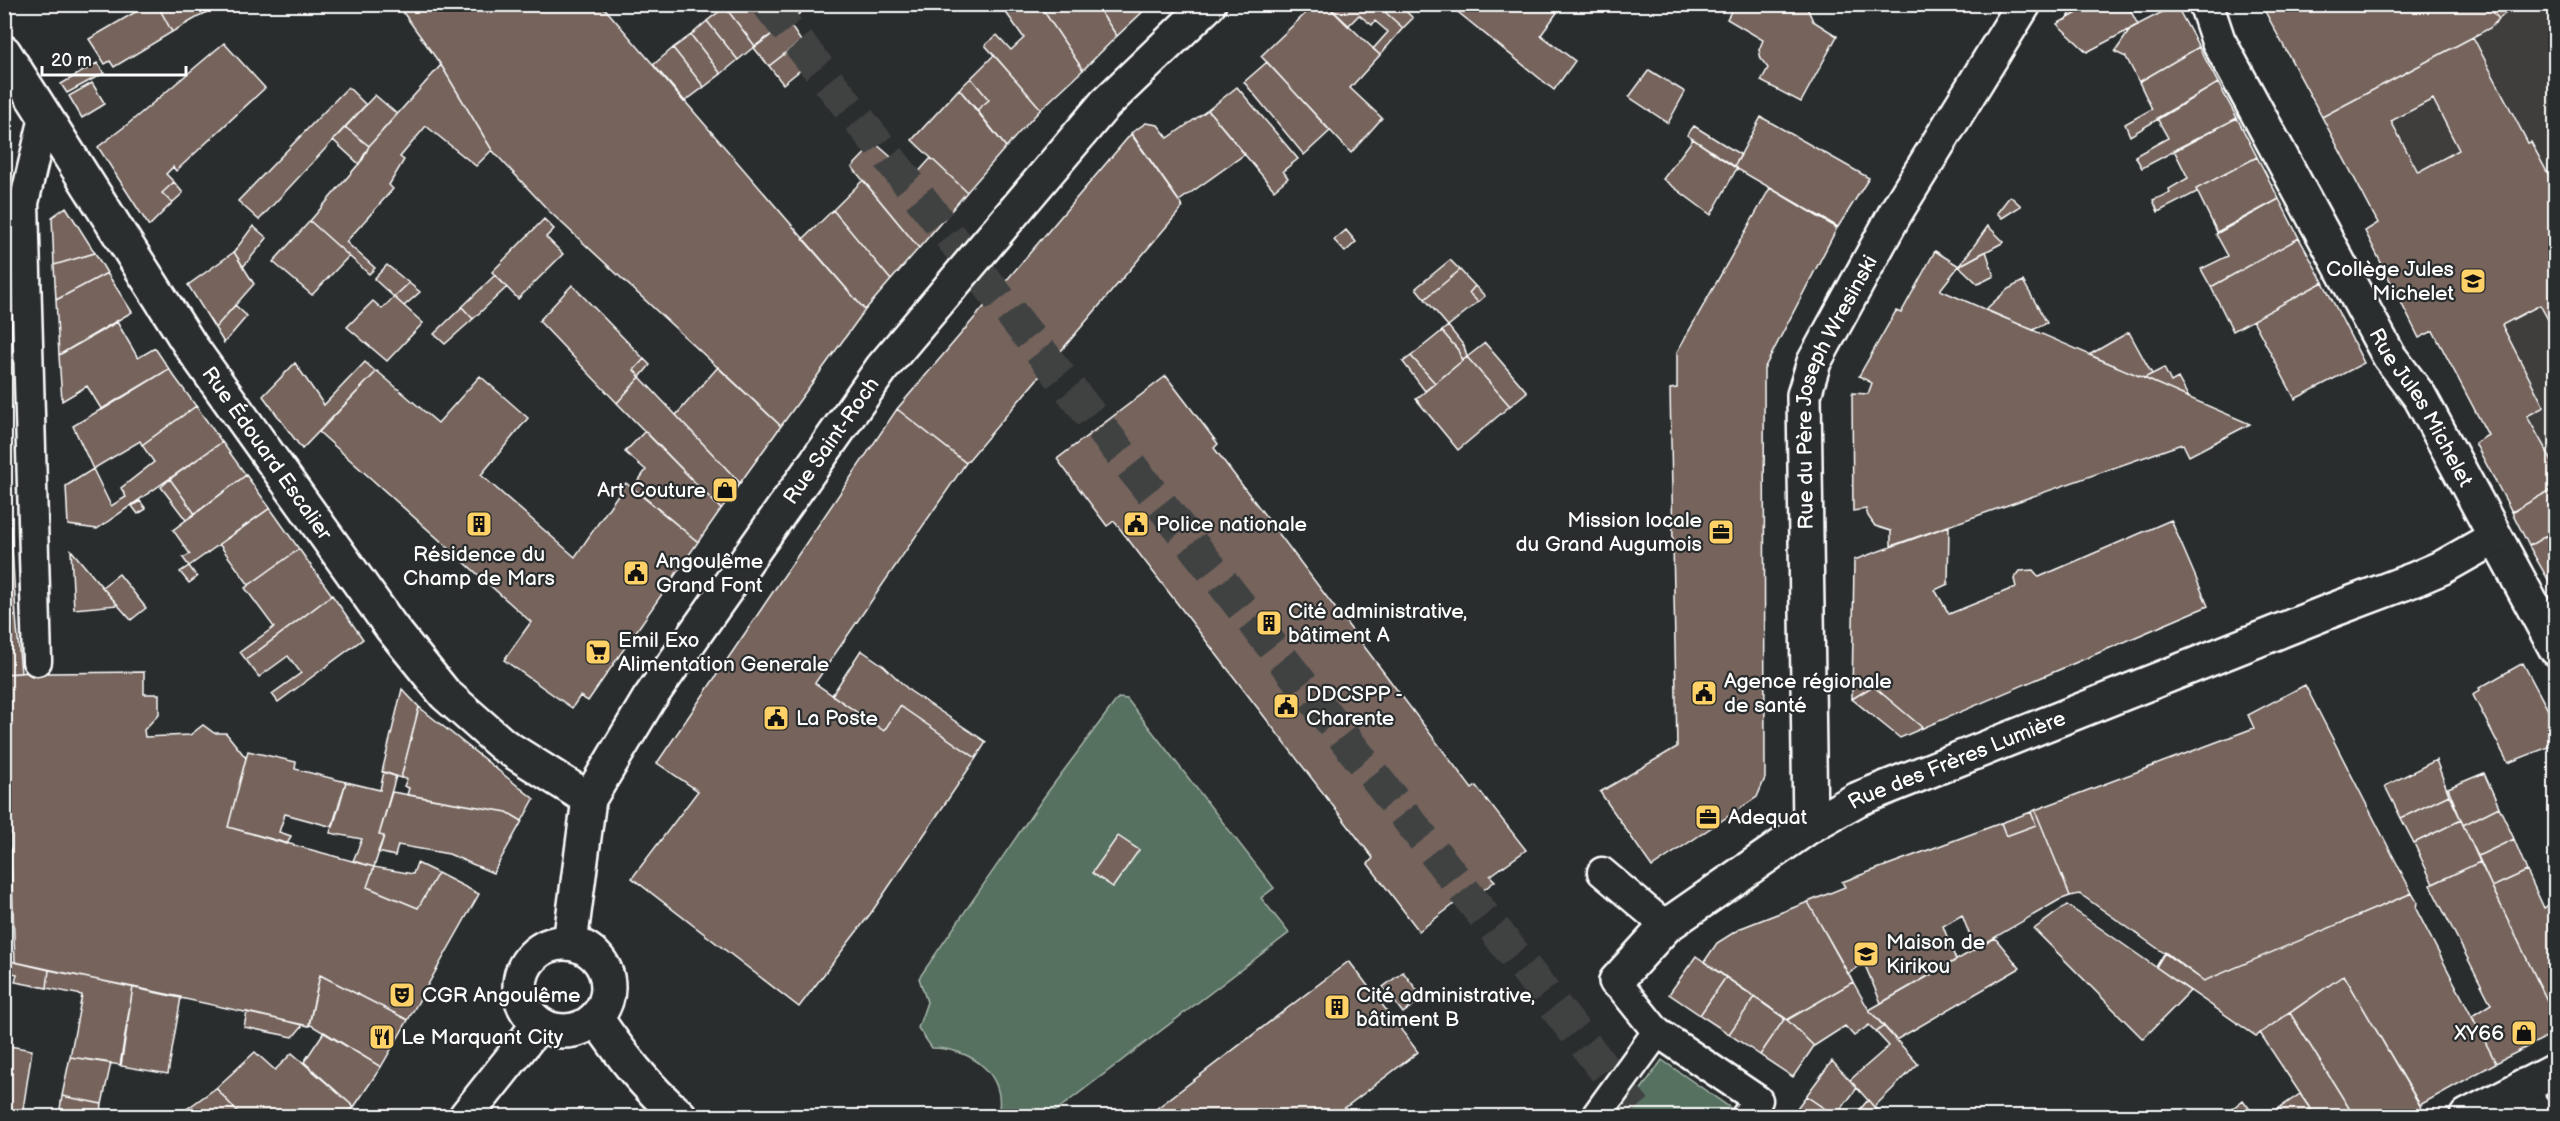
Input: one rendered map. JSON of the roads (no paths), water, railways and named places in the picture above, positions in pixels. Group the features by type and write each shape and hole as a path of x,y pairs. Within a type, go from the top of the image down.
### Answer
{"street":[{"name":"Rue Saint-Roch","path":"570,943 589,799 649,699 882,368 1105,104 1209,4"},
{"name":"Rue du Père Joseph Wresinski","path":"1810,825 1804,395 1814,362 1896,213 2024,4"},
{"name":"Rue Jules Michelet","path":"2206,4 2218,40 2389,356 2420,397 2494,538 2556,649"},
{"name":"Rue Édouard Escalier","path":"4,52 190,345 401,640 445,694 503,745 589,799"},
{"name":"Rue des Frères Lumière","path":"1616,981 1666,926 1810,825 1868,795 2434,571 2494,538"},
{"path":"570,943 587,950 603,965 608,980 608,994 596,1018 572,1030 550,1029 539,1024 530,1016 519,989 521,974 528,961 538,950 552,944 570,943"},
{"path":"596,1018 631,1068 656,1096 680,1116"},
{"path":"466,1116 539,1024"},
{"path":"2467,1116 2556,1070"},
{"path":"2523,1086 2531,1106 2540,1116"}],"lane":[{"path":"37,660 24,203 44,117"},
{"path":"1602,873 1666,926"},
{"name":"Rue des Frères Lumière","path":"1616,981 1658,1032 1758,1100 1746,1116"},
{"path":"1596,1116 1658,1032"}],"tunnel":[{"path":"768,4 1641,1116"}],"place":[{"name":"Collège Jules Michelet","path":"2473,281"},
{"name":"Art Couture","path":"725,490"},
{"name":"Résidence du Champ de Mars","path":"479,524"},
{"name":"Police nationale","path":"1136,524"},
{"name":"Mission locale du Grand Augumois","path":"1721,532"},
{"name":"Angoulême Grand Font","path":"636,573"},
{"name":"Cité administrative, bâtiment A","path":"1269,623"},
{"name":"Emil Exo Alimentation Generale","path":"598,652"},
{"name":"Agence régionale de santé","path":"1704,693"},
{"name":"DDCSPP - Charente","path":"1286,706"},
{"name":"La Poste","path":"776,718"},
{"name":"Adequat","path":"1708,817"},
{"name":"Maison de Kirikou","path":"1866,954"},
{"name":"CGR Angoulême","path":"402,995"},
{"name":"Cité administrative, bâtiment B","path":"1337,1007"},
{"name":"XY66","path":"2524,1033"},
{"name":"Le Marquant City","path":"382,1037"}]}
